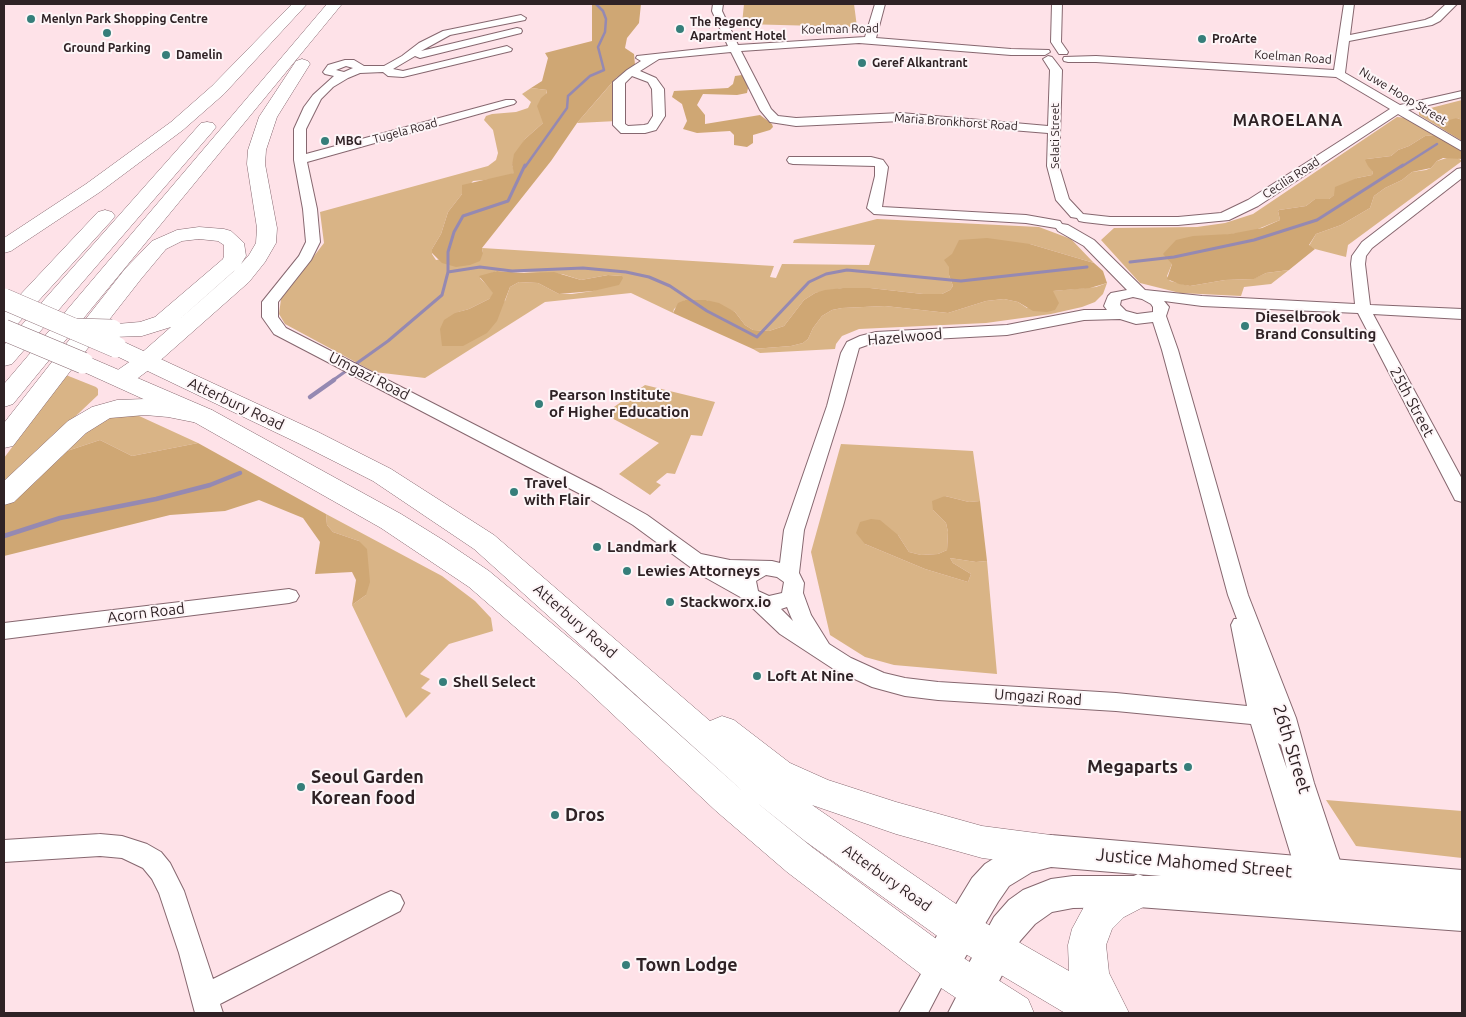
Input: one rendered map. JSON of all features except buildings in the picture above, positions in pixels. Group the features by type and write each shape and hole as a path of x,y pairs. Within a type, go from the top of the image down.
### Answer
{"main road":[{"path":"4,325 174,143 218,90 300,4"},
{"path":"4,359 315,4"},
{"path":"4,399 335,4"},
{"path":"121,379 146,361 241,277 258,258 266,243 268,228 256,164 257,150 268,117 310,50 345,4"},
{"path":"4,247 135,158 218,90"},
{"path":"4,440 133,274 160,245 177,236 199,233 224,235 234,243 235,256 230,263 163,322 114,338"},
{"name":"Atterbury Road","path":"4,299 75,329 114,338 146,361 309,438 382,475 421,499 484,542 600,642 760,785 818,830 961,930 1103,1013"},
{"name":"Atterbury Road","path":"4,330 83,362 202,416 391,521 433,547 479,579 587,671 735,806 800,860 940,965 968,1001 1014,1013"},
{"path":"4,417 29,369"},
{"path":"4,496 77,427 101,412 117,408 145,407 168,409 202,416"},
{"path":"600,642 623,654 778,773 802,784 896,818 982,842 1051,851"},
{"name":"Justice Mahomed Street","path":"940,965 985,890 997,875 1011,864 1024,858 1051,851 1325,888 1462,914"},
{"name":"Justice Mahomed Street","path":"968,1001 1007,929 1022,912 1036,902 1050,896 1072,892 1462,886"},
{"path":"1109,1013 1089,973 1087,945 1091,929 1099,916 1111,906 1138,891"}],"street":[{"path":"718,4 718,15 735,48"},
{"path":"870,40 880,4"},
{"path":"1057,4 1056,42 1064,59"},
{"name":"Nuwe Hoop Street","path":"1349,4 1339,74 1462,147"},
{"path":"1343,39 1432,22 1452,4"},
{"path":"336,78 359,70 386,68 406,58 423,45 447,33 521,18"},
{"path":"406,58 517,31"},
{"name":"Koelman Road","path":"641,58 735,48 870,40 1046,55 1064,59 1096,59 1339,74"},
{"path":"1056,42 1046,55 1064,59"},
{"name":"Maria Bronkhorst Road","path":"735,48 769,116 778,121 908,117 1054,130"},
{"path":"386,68 392,74 403,74 507,50"},
{"path":"631,72 652,80 658,89 659,116 652,127 645,130 625,130 619,125 619,82 631,72 656,56"},
{"name":"Selati Street","path":"1064,59 1054,130 1053,166 1063,200 1083,221 1089,243"},
{"name":"Umgazi Road","path":"359,70 360,66 354,63 340,64 329,68 329,72 336,78 310,107 300,128 300,160 310,209 313,242 306,257 270,302 270,317 273,324 280,331 594,494 640,520 716,576 754,597 787,628 843,664 880,681 938,691 1116,702 1260,716"},
{"name":"Cecilia Road","path":"1057,220 1076,229 1083,221 1204,220 1224,217 1234,213 1398,109 1462,94"},
{"name":"Tugela Road","path":"300,160 510,102"},
{"path":"793,160 879,163 882,167 881,176 874,208 879,211 1057,220 1063,200"},
{"path":"1363,309 1358,264 1359,256 1363,250 1462,172"},
{"name":"Selati Street","path":"1057,220 1089,243 1114,270 1143,295 1159,304 1161,307 1159,314"},
{"path":"1114,270 1121,308"},
{"path":"1121,308 1127,293 1202,300 1462,314"},
{"path":"1121,308 1144,319 1174,307 1202,300"},
{"name":"Hazelwood","path":"794,530 853,345 876,337 1007,330 1121,308"},
{"name":"26th Street","path":"1121,308 1154,333 1170,350"},
{"name":"25th Street","path":"1363,309 1462,496"},
{"name":"26th Street","path":"1159,314 1238,595 1278,700 1291,740 1325,888"},
{"path":"794,530 791,584 784,601 776,604 754,597 746,581 749,576 763,569 794,530"},
{"name":"Umgazi Road","path":"695,559 719,566 763,569"},
{"path":"763,569 778,569 791,584"},
{"name":"Umgazi Road","path":"791,584 801,617 823,651"},
{"name":"26th Street","path":"1238,595 1239,616 1260,716 1325,888"},
{"name":"Acorn Road","path":"4,631 289,596"},
{"path":"1278,700 1272,709 1260,716 1291,740"},
{"path":"4,851 100,845 122,847 138,852 152,860 161,871 171,891 192,953 207,1006 391,903"},
{"path":"913,1013 940,965"}],"shaded area":[{"path":"592,4 641,4 639,23 627,38 625,48 634,54 635,65 616,78 577,123 551,161 482,248 483,253 480,261 456,267 442,263 432,253 432,249 441,234 448,212 462,194 462,185 514,173 512,165 514,154 525,139 543,123 537,106 541,98 547,93 547,90 531,88 542,81 548,58 545,53 592,41"},
{"path":"744,4 854,4 857,27 742,24"},
{"path":"742,75 748,88 747,93 737,95 703,94 697,105 705,115 705,124 760,115 772,124 773,127 770,130 753,135 753,143 747,147 734,145 734,135 730,131 697,133 683,129 687,121 682,104 672,97 674,91 728,88 733,84 735,76"},
{"path":"616,78 617,121 577,123 604,92"},
{"path":"531,88 547,90 543,123 525,139 512,165 515,173 495,179 473,181 462,194 448,212 441,234 432,249 432,254 436,260 483,253 482,248 774,266 770,277 776,278 782,264 869,265 875,245 793,243 794,240 877,219 1039,227 1071,239 1094,263 1030,244 949,267 949,275 953,286 942,294 923,294 870,288 843,288 815,293 804,300 784,326 769,331 753,330 745,325 735,312 706,300 685,300 674,309 673,313 631,293 545,302 425,378 374,372 285,324 279,314 281,299 324,243 320,212 488,166 496,160 498,153 493,130 484,120 486,116 492,114 516,112 528,108 531,102 522,94","holes":["497,271 562,274 581,280 608,275 622,276 593,291 572,294 559,294 538,283 519,282 510,287 505,301 455,313 469,309 489,299 494,293 480,278"]},
{"path":"1462,100 1462,120 1457,118 1448,125 1439,127 1419,115 1419,111"},
{"path":"1397,117 1407,118 1434,135 1425,136 1409,146 1398,150 1391,156 1367,159 1373,172 1372,175 1357,178 1329,199 1315,199 1306,206 1279,210 1280,220 1253,231 1218,236 1202,236 1172,264 1167,276 1170,281 1190,286 1225,280 1253,279 1266,273 1289,270 1271,284 1244,287 1241,296 1180,293 1140,283 1101,240 1114,228 1197,227 1225,223 1253,214"},
{"path":"1457,118 1462,120 1462,141 1439,127 1448,125 1449,120"},
{"path":"1434,135 1462,151 1462,159 1443,158 1437,161 1431,168 1412,172 1402,180 1385,188 1374,196 1370,208 1341,225 1316,234 1309,245 1315,249 1289,270 1266,273 1254,279 1225,280 1190,286 1167,279 1172,264 1163,254 1176,240 1193,236 1230,234 1262,228 1280,220 1279,210 1306,206 1315,199 1329,199 1334,195 1335,187 1357,178 1372,175 1373,172 1365,160 1391,156 1398,150 1409,146 1425,136"},
{"path":"1450,157 1458,158 1462,161 1348,245 1346,257 1309,246 1316,234 1341,225 1370,208 1374,196 1385,188 1402,180 1412,172 1426,170 1431,168 1437,161"},
{"path":"987,238 1030,244 1094,263 1103,271 1107,283 1090,288 1053,291 1059,303 1055,310 1047,312 1033,311 1018,302 1004,299 986,301 948,313 885,306 842,308 832,310 822,316 808,339 803,343 791,346 753,349 673,313 678,303 685,300 706,300 719,303 735,312 745,325 753,330 769,331 784,326 804,300 815,293 825,290 870,288 923,294 942,294 953,286 949,275 949,267 944,260 952,254 959,240"},
{"path":"497,271 524,273 554,272 581,280 608,275 622,276 623,278 619,285 593,291 559,294 538,283 519,282 510,287 497,321 487,333 463,346 442,346 440,329 444,320 455,313 469,309 489,299 493,293 479,276"},
{"path":"1107,283 1103,294 1095,302 1051,314 986,323 859,329 842,336 835,349 760,353 753,349 791,346 803,343 808,339 822,316 832,310 842,308 885,306 948,313 986,301 1004,299 1018,302 1027,308 1053,291 1096,287"},
{"path":"66,375 96,387 98,395 4,484 4,458"},
{"path":"645,385 715,402 702,436 691,435 675,474 667,473 656,482 661,485 650,495 619,474 659,443 604,414"},
{"path":"137,415 198,443 132,456 100,440 55,455 103,418"},
{"path":"100,440 132,456 198,443 326,514 327,525 333,532 359,541 367,549 370,582 366,595 352,605 356,580 352,572 315,574 320,542 303,518 259,500 225,511 170,515 4,556 4,504 55,455"},
{"path":"841,444 973,451 980,501 969,502 945,496 933,510 946,523 948,532 947,550 938,554 921,555 909,552 898,535 865,544 925,569 968,582 971,574 953,563 950,558 976,562 987,561 997,674 894,665 865,657 830,635 811,552"},
{"path":"945,496 969,502 980,501 987,561 976,562 950,558 953,563 971,574 968,582 925,569 865,544 856,533 860,522 871,519 880,520 898,535 909,552 921,555 938,554 947,550 948,532 946,523 933,510 932,501"},
{"path":"326,514 442,576 475,601 491,618 493,631 449,644 420,674 430,679 421,688 431,693 406,718 352,605 366,595 359,541 333,532 327,525"},
{"path":"1326,800 1462,811 1462,858 1356,846"}],"waterway":[{"path":"525,167 567,108 568,96 590,76 604,70 598,47 605,32 606,19 603,11 596,4"},
{"path":"1401,167 1437,144"},
{"path":"448,272 448,252 454,232 463,216 508,201 525,165"},
{"path":"1130,262 1174,257 1254,240 1317,220 1403,165"},
{"path":"448,272 480,267 512,271 583,268 626,272 649,277 670,286 707,311 757,337 809,282 826,274 847,270 961,281 1087,267"},
{"path":"332,381 388,341 442,295 448,272"},
{"path":"310,397 334,380"},
{"path":"4,536 60,518 156,499 210,485 240,473"}],"place":[{"name":"Menlyn Park Shopping Centre","path":"31,19"},
{"name":"The Regency Apartment Hotel","path":"680,29"},
{"name":"Ground Parking","path":"107,33"},
{"name":"ProArte","path":"1202,39"},
{"name":"Damelin","path":"166,55"},
{"name":"Geref Alkantrant","path":"862,63"},
{"name":"MBG","path":"325,141"},
{"name":"Dieselbrook Brand Consulting","path":"1245,326"},
{"name":"Pearson Institute of Higher Education","path":"539,404"},
{"name":"Travel with Flair","path":"514,492"},
{"name":"Landmark","path":"597,547"},
{"name":"Lewies Attorneys","path":"627,571"},
{"name":"Stackworx.io","path":"670,602"},
{"name":"Loft At Nine","path":"757,676"},
{"name":"Shell Select","path":"443,682"},
{"name":"Megaparts","path":"1188,767"},
{"name":"Seoul Garden Korean food","path":"301,787"},
{"name":"Dros","path":"555,815"},
{"name":"Town Lodge","path":"626,965"}],"district":[{"name":"MAROELANA","path":"1288,121"}]}
